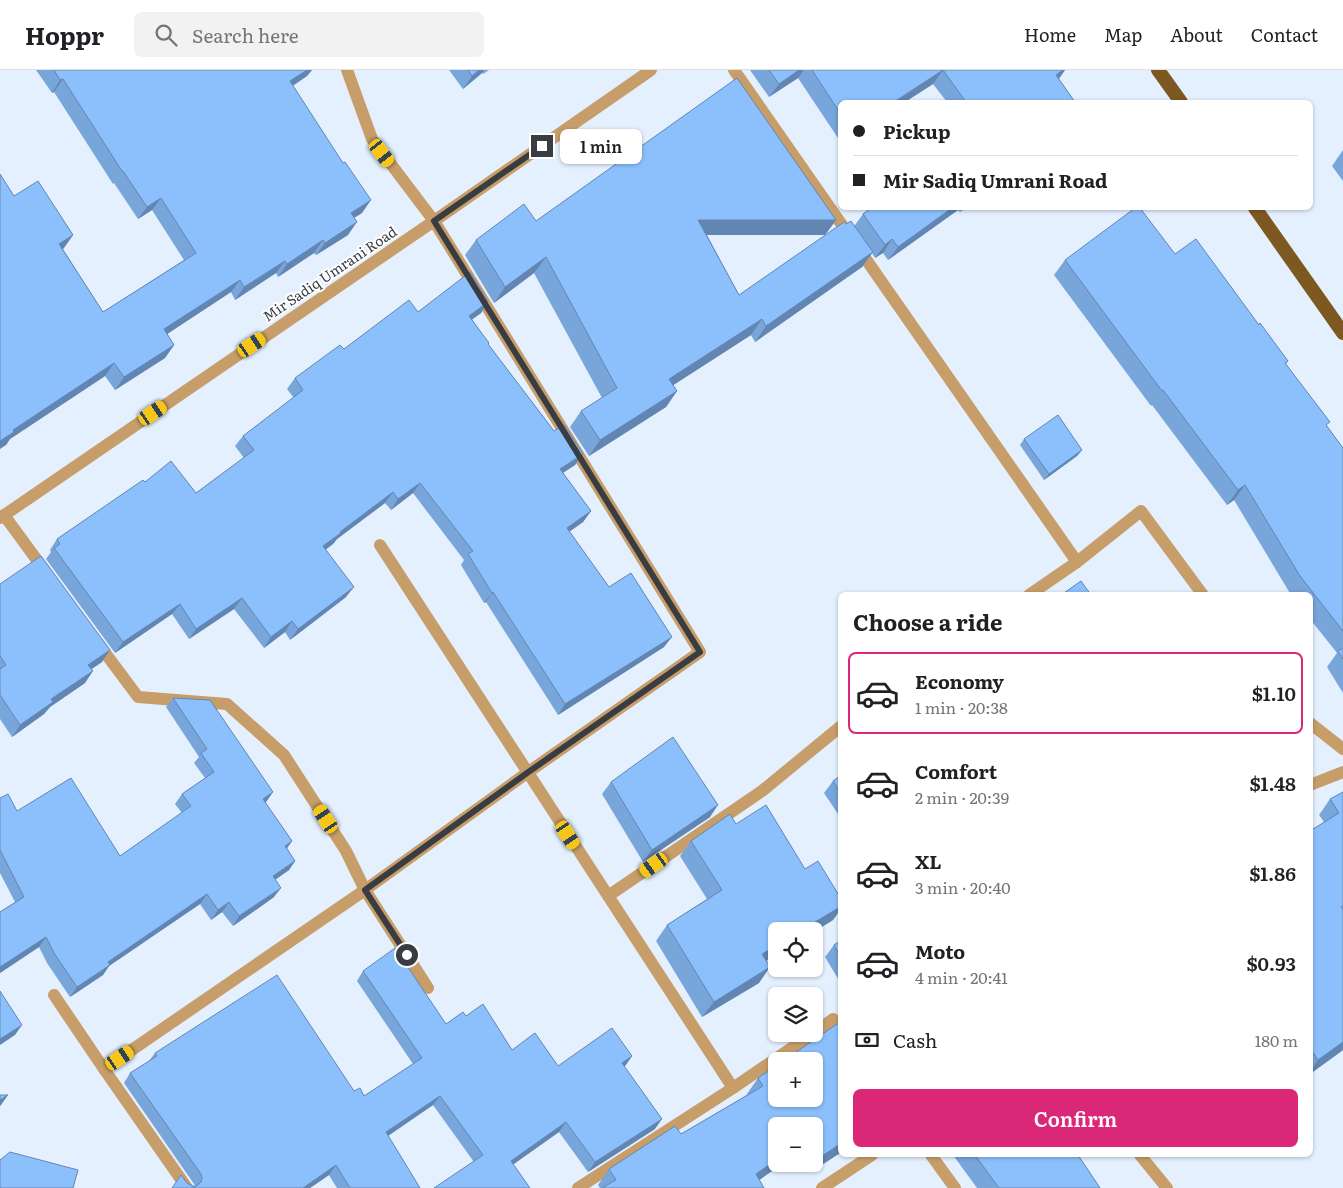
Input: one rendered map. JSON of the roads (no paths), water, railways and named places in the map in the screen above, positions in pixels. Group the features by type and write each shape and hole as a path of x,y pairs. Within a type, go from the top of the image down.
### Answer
{"highway":[{"path":"1158,70 1180,100"},
{"path":"1256,210 1343,333"}],"street":[{"path":"104,1069 365,890 527,773 700,652 434,221 372,139 347,70"},
{"name":"Mir Sadiq Umrani Road","path":"2,516 434,221 651,70"},
{"path":"734,70 1077,562"},
{"path":"1033,592 1077,562 1141,511 1201,592"},
{"path":"2,516 54,582"},
{"path":"380,545 732,1088"},
{"path":"87,628 138,698 227,704 284,755 346,851 365,890 428,988"},
{"path":"1313,725 1343,750"},
{"path":"608,896 762,791 838,729"},
{"path":"1313,784 1343,772"},
{"path":"54,995 186,1188"},
{"path":"823,1026 833,1019 838,1026"},
{"path":"578,1188 800,1042"},
{"path":"822,1188 869,1157"},
{"path":"932,1157 955,1188"},
{"path":"1142,1157 1167,1188"}]}
